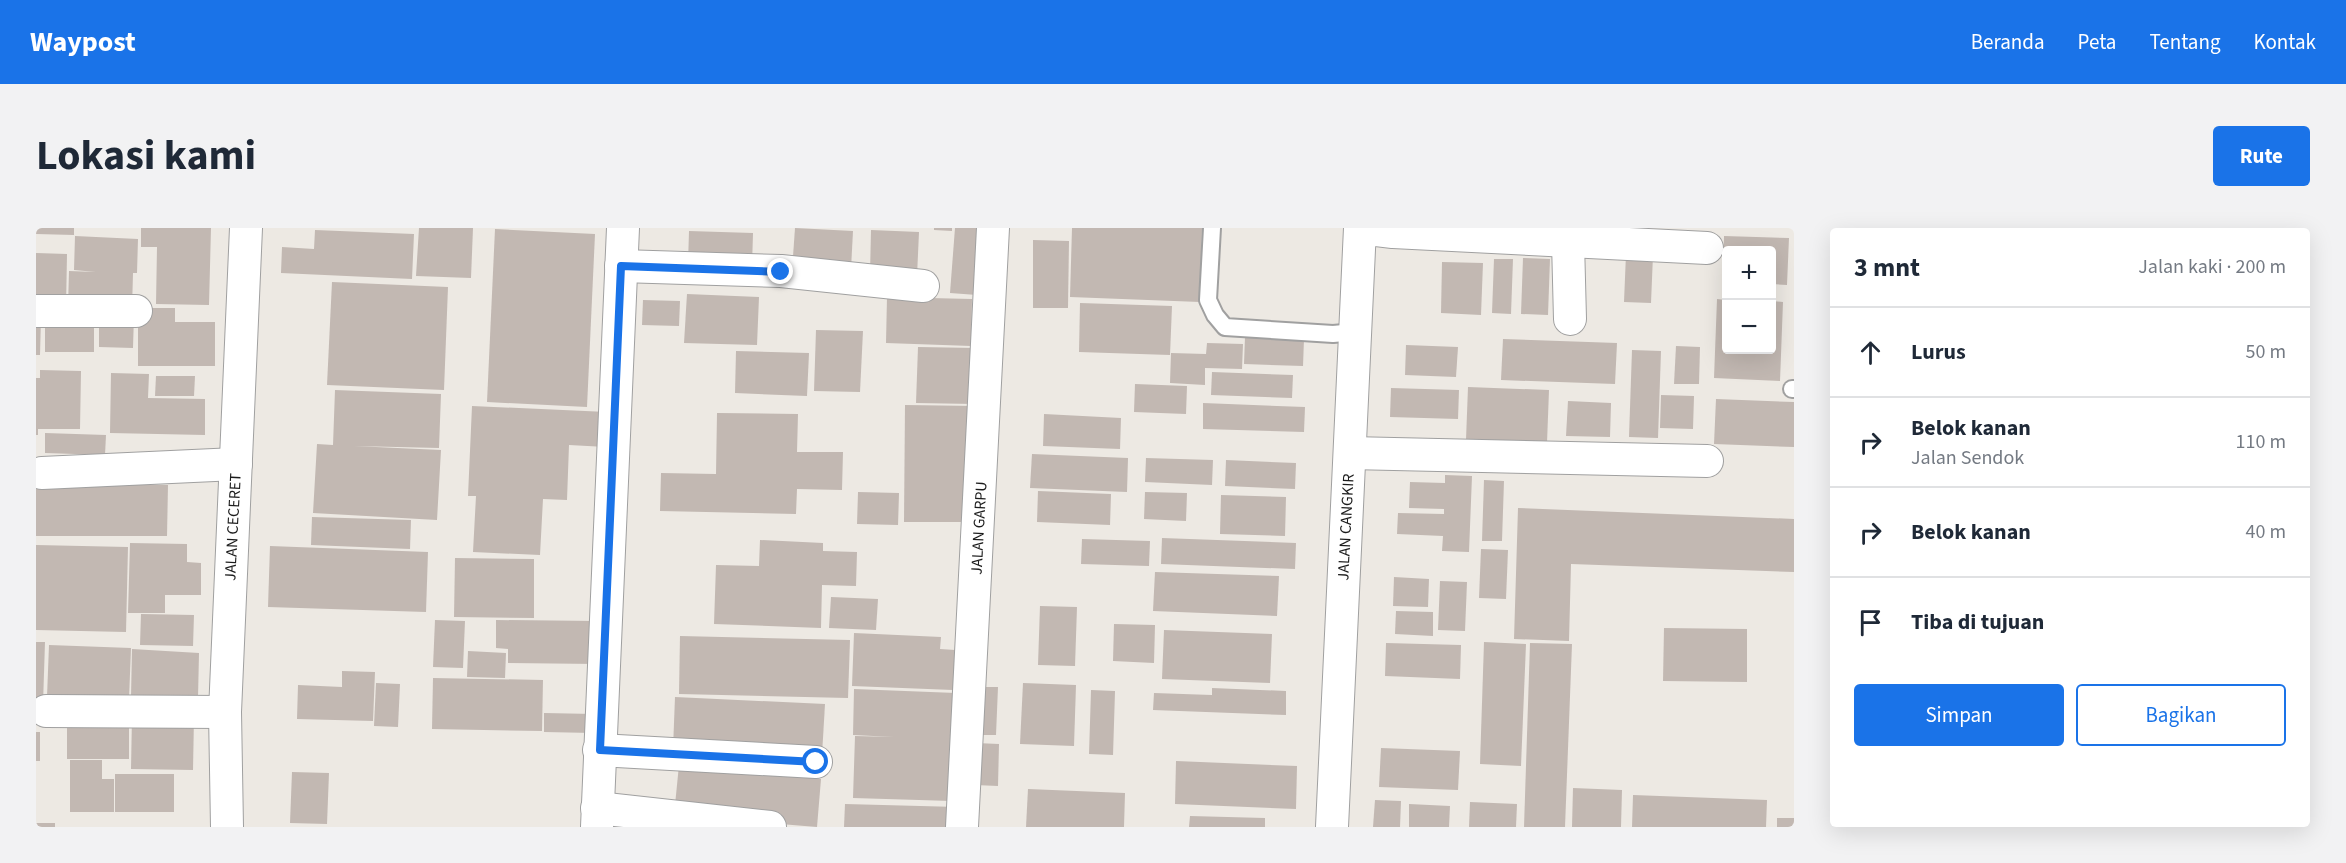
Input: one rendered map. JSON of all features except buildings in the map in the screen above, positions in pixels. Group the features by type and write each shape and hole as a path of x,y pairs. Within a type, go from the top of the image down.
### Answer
{"street":[{"name":"JALAN CECERET","path":"228,827 225,712 246,228"},
{"path":"623,228 597,817 770,827"},
{"name":"JALAN GARPU","path":"962,827 993,228"},
{"path":"1360,228 1393,232 1707,248"},
{"name":"JALAN CANGKIR","path":"1332,827 1360,228"},
{"path":"1568,242 1570,319"},
{"path":"621,266 781,272 923,286"},
{"path":"36,311 136,311"},
{"path":"1350,453 1707,461"},
{"path":"42,473 236,464"},
{"path":"46,711 225,712"},
{"path":"600,750 816,762"}],"lane":[{"path":"1212,228 1208,300 1215,315 1225,327 1333,334 1355,332"}],"route":[{"path":"781,272 621,266 600,750 816,762"}]}
